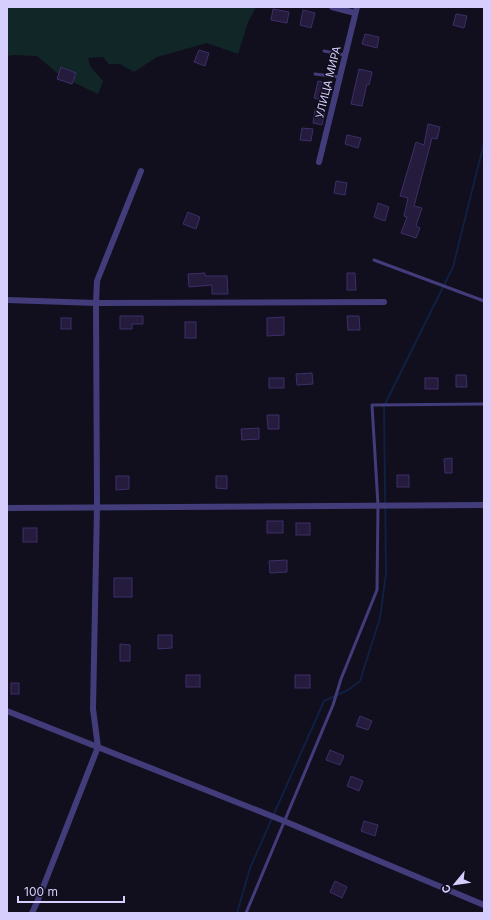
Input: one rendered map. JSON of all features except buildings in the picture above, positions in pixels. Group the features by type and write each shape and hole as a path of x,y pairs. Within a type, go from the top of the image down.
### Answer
{"street":[{"path":"332,7 356,10"},
{"name":"УЛИЦА МИРА","path":"319,162 356,10"},
{"path":"32,913 98,747 93,709 97,507 97,281 142,171"},
{"path":"7,300 96,303 384,302"},
{"path":"7,508 484,505"},
{"path":"7,711 284,822 484,905"}],"lane":[{"path":"324,51 345,55"},
{"path":"315,74 339,77"},
{"path":"374,260 484,301"},
{"path":"246,913 333,705 341,679 377,590 378,505 372,405 484,404"}],"green space":[{"path":"7,7 256,7 248,22 238,54 207,43 157,57 134,72 120,64 109,64 103,57 88,58 90,66 103,81 98,94 62,77 37,56 7,56"}],"waterway":[{"path":"237,913 250,868 324,701 348,690 360,681 380,618 386,574 384,406 453,267 484,143"}]}
